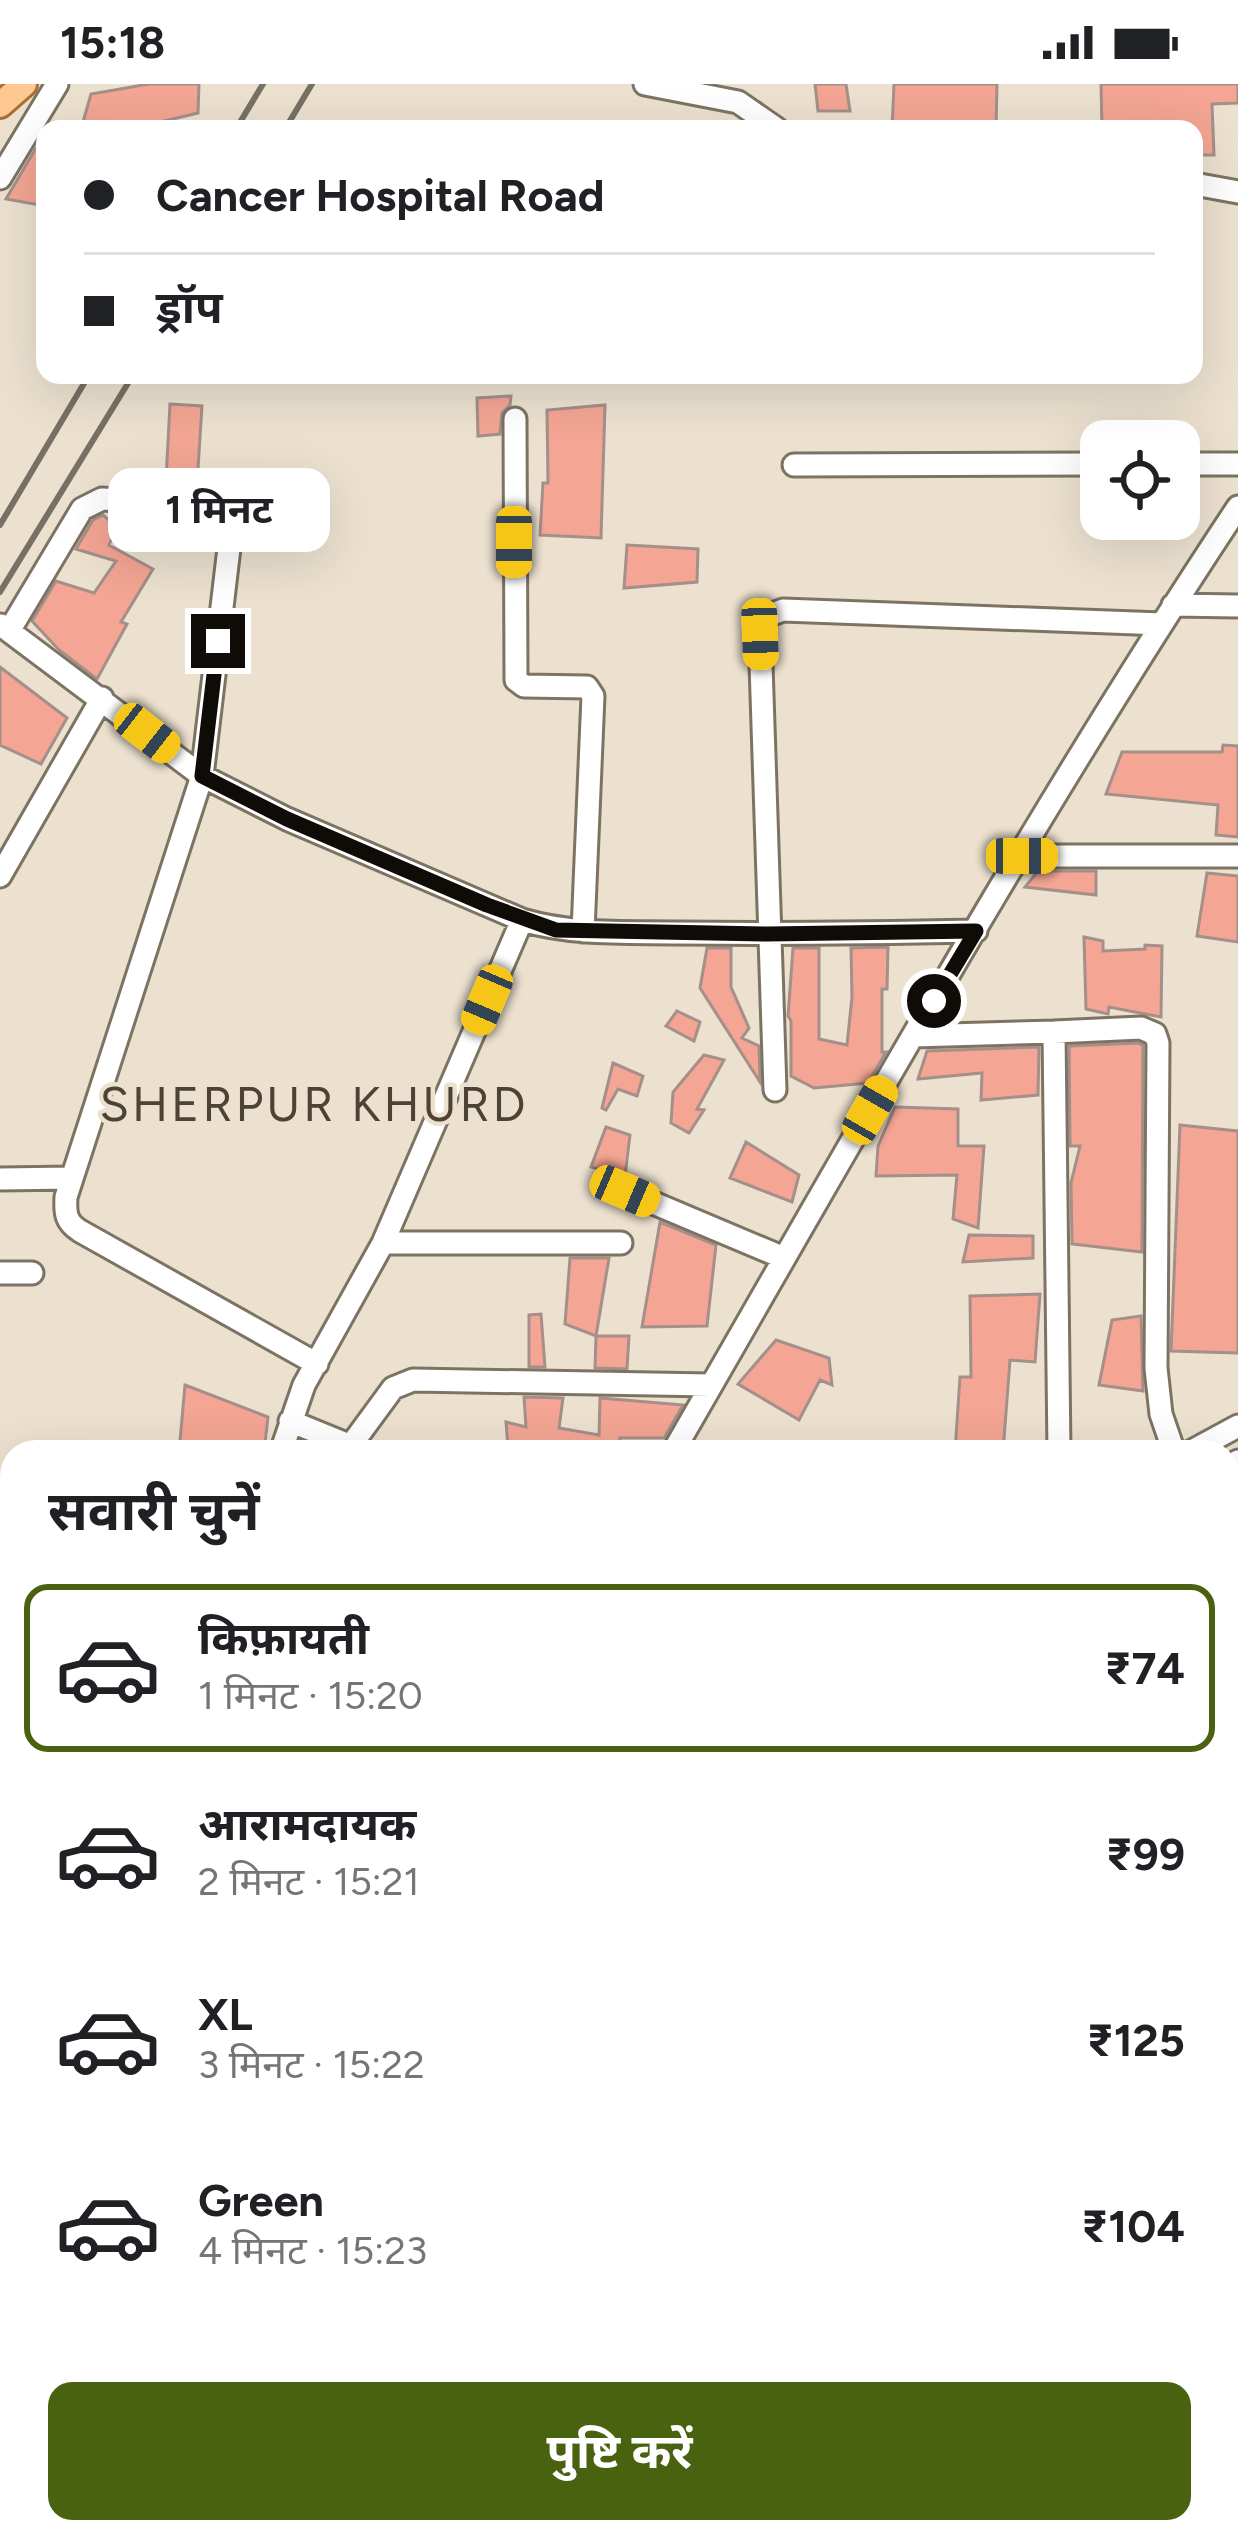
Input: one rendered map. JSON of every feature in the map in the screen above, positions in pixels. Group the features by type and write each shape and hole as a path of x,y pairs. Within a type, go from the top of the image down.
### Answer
{"street":[{"path":"0,178 57,84"},
{"path":"645,84 738,102 764,120"},
{"path":"1203,186 1238,192"},
{"path":"514,419 516,680 524,686 574,684 587,687 593,696 583,931"},
{"path":"794,465 1080,464"},
{"path":"1200,464 1238,464"},
{"path":"285,509 102,499 90,503 5,628 202,776 287,819 522,920 556,930 583,931 976,931"},
{"path":"234,506 202,776 65,1212 69,1223 317,1364"},
{"path":"680,1440 913,1036 1167,614 1238,507"},
{"path":"775,1090 762,619 783,610 1167,614 1238,606"},
{"path":"0,876 102,698"},
{"path":"1022,856 1238,856"},
{"path":"284,1440 317,1364 383,1243 522,920"},
{"path":"913,1036 1141,1028 1155,1034 1156,1368 1170,1440"},
{"path":"1054,1032 1059,1440"},
{"path":"0,1179 72,1178"},
{"path":"625,1191 784,1258"},
{"path":"383,1243 621,1243"},
{"path":"0,1274 32,1274"},
{"path":"355,1440 393,1388 413,1380 712,1384"},
{"path":"290,1421 330,1440"}],"building":[{"path":"149,84 199,84 198,113 169,120 84,120 91,94"},
{"path":"815,84 846,84 850,111 818,111"},
{"path":"894,84 997,84 996,120 892,120"},
{"path":"1101,84 1238,84 1238,103 1212,104 1214,155 1203,155 1203,120 1102,120"},
{"path":"36,148 36,204 6,199"},
{"path":"511,396 502,413 500,434 478,436 477,398"},
{"path":"170,404 202,406 197,484 166,480"},
{"path":"605,405 601,538 540,535 543,483 548,483 547,410"},
{"path":"103,515 117,527 109,545 153,569 121,622 127,624 97,679 59,650 32,621 56,581 94,593 116,561 76,549 93,520"},
{"path":"627,545 698,549 697,582 624,588"},
{"path":"0,667 67,718 41,764 0,745"},
{"path":"1223,745 1238,746 1238,837 1216,835 1218,805 1106,794 1122,752 1222,752"},
{"path":"1038,871 1096,871 1096,895 1025,887"},
{"path":"1207,873 1238,876 1238,942 1197,936"},
{"path":"1084,937 1103,941 1103,951 1162,946 1161,1017 1109,1007 1108,1014 1086,1009"},
{"path":"888,947 887,989 882,989 882,1052 886,1052 868,1083 814,1088 791,1076 788,1016 793,948 819,948 819,1039 847,1045 851,948"},
{"path":"707,948 731,948 731,987 749,1028 742,1038 759,1046 760,1082 700,988"},
{"path":"677,1011 700,1022 694,1041 666,1026"},
{"path":"1143,1045 1142,1252 1072,1244 1071,1183 1080,1146 1070,1146 1069,1046"},
{"path":"1039,1047 1038,1095 981,1100 982,1073 918,1079 927,1051"},
{"path":"704,1055 724,1060 689,1133 671,1123 673,1092"},
{"path":"613,1063 643,1076 637,1096 618,1089 606,1110 602,1108"},
{"path":"895,1107 958,1109 958,1146 984,1146 978,1228 953,1219 957,1175 876,1176 878,1146"},
{"path":"1180,1125 1238,1131 1238,1353 1171,1351"},
{"path":"606,1127 630,1135 625,1176 591,1167"},
{"path":"746,1142 799,1175 792,1202 730,1178"},
{"path":"660,1222 716,1245 707,1326 642,1327"},
{"path":"969,1235 1033,1236 1033,1258 963,1262"},
{"path":"570,1258 609,1258 596,1336 565,1324"},
{"path":"1040,1294 1035,1362 1010,1360 1004,1440 956,1440 960,1377 971,1377 970,1296"},
{"path":"541,1314 545,1367 529,1367 529,1315"},
{"path":"1141,1316 1143,1391 1099,1385 1112,1320"},
{"path":"596,1336 629,1336 627,1369 595,1368"},
{"path":"776,1340 829,1358 832,1385 820,1380 799,1420 738,1384"},
{"path":"185,1385 268,1417 265,1440 180,1440"},
{"path":"524,1397 563,1398 559,1428 599,1435 600,1398 683,1405 664,1438 507,1440 506,1422 526,1427"}],"railway":[{"path":"241,120 263,84"},
{"path":"290,120 312,84"},
{"path":"0,525 84,384"},
{"path":"0,592 127,384"}],"district":[{"name":"SHERPUR KHURD","path":"314,1104"}],"route":[{"path":"218,641 202,776 251,801 522,920 556,930 976,931 934,1001"}]}
